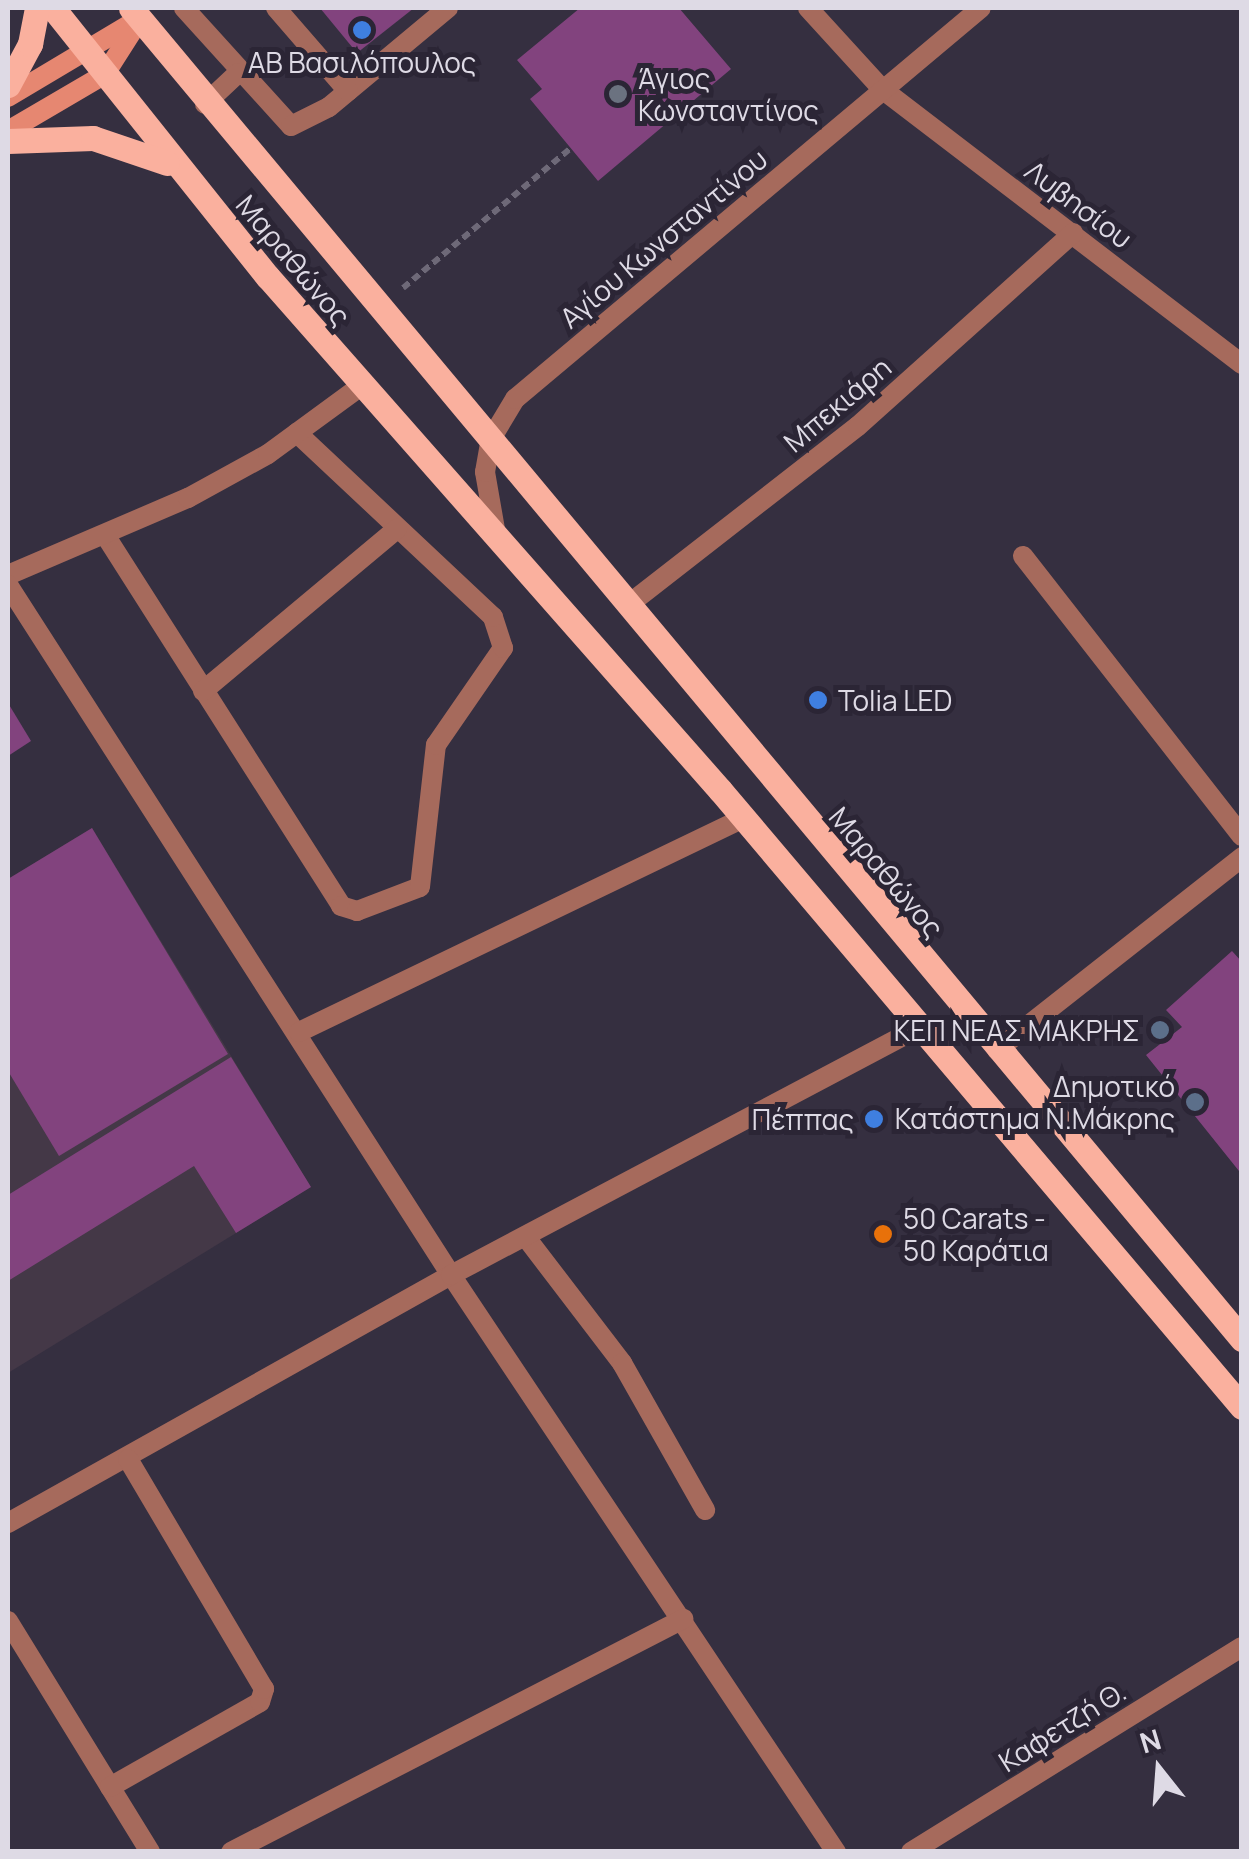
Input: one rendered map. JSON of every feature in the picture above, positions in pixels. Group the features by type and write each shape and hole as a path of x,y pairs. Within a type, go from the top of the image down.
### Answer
{"main road":[{"path":"8,85 30,44 37,8"},
{"name":"Μαραθώνος","path":"52,8 361,386 744,818 1242,1407"},
{"path":"8,97 142,11"},
{"path":"8,131 104,74 142,11"},
{"name":"Μαραθώνος","path":"142,11 205,104 491,439 1242,1340"},
{"path":"8,140 111,141 154,154 188,179"}],"street":[{"path":"184,8 238,73 291,126 348,91 448,8"},
{"path":"276,8 348,91"},
{"name":"Λυβησίου","path":"808,8 882,89 1242,364"},
{"name":"Αγίου Κωνσταντίνου","path":"491,439 515,399 980,8"},
{"path":"205,104 238,73"},
{"name":"Μπεκιάρη","path":"628,606 858,426 1073,232"},
{"path":"8,575 107,538 297,434 361,386"},
{"path":"107,538 341,906 357,911 420,887 436,745 503,648 493,617 297,434"},
{"name":"Μαραθώνος","path":"491,439 484,486 498,544"},
{"path":"203,691 396,530"},
{"path":"1022,556 1242,836"},
{"path":"8,584 299,1032 451,1275 836,1852"},
{"path":"299,1032 744,818"},
{"path":"997,1050 1242,857"},
{"path":"8,1523 451,1275 528,1240 922,1026"},
{"path":"528,1240 622,1363 705,1510"},
{"path":"110,1788 260,1702 264,1689 128,1459"},
{"path":"230,1852 683,1619"},
{"path":"8,1621 150,1852"},
{"name":"Καφετζή Θ.","path":"911,1852 1242,1647"}],"path":[{"path":"378,308 570,148"}],"shaded area":[{"path":"92,828 311,1187 8,1373 8,879"}],"building":[{"name":"ΑΒ Βασιλόπουλος","path":"320,8 414,8 357,53"},
{"name":"Άγιος Κωνσταντίνος","path":"580,8 679,8 731,69 598,181 530,99 542,89 517,60"},
{"path":"8,703 31,741 8,756"},
{"path":"92,828 228,1054 59,1156 8,1071 8,879"},
{"path":"1232,951 1242,962 1239,1171 1146,1055 1182,1027 1166,1010"},
{"path":"231,1057 311,1187 236,1233 194,1166 8,1281 8,1195"}],"place":[{"name":"ΑΒ Βασιλόπουλος","path":"362,30"},
{"name":"Άγιος Κωνσταντίνος","path":"618,94"},
{"name":"Tolia LED","path":"818,700"},
{"name":"ΚΕΠ ΝΕΑΣ ΜΑΚΡΗΣ","path":"1160,1030"},
{"name":"Δημοτικό Κατάστημα Ν.Μάκρης","path":"1195,1102"},
{"name":"Πέππας","path":"874,1119"},
{"name":"50 Carats - 50 Καράτια","path":"883,1234"}]}
